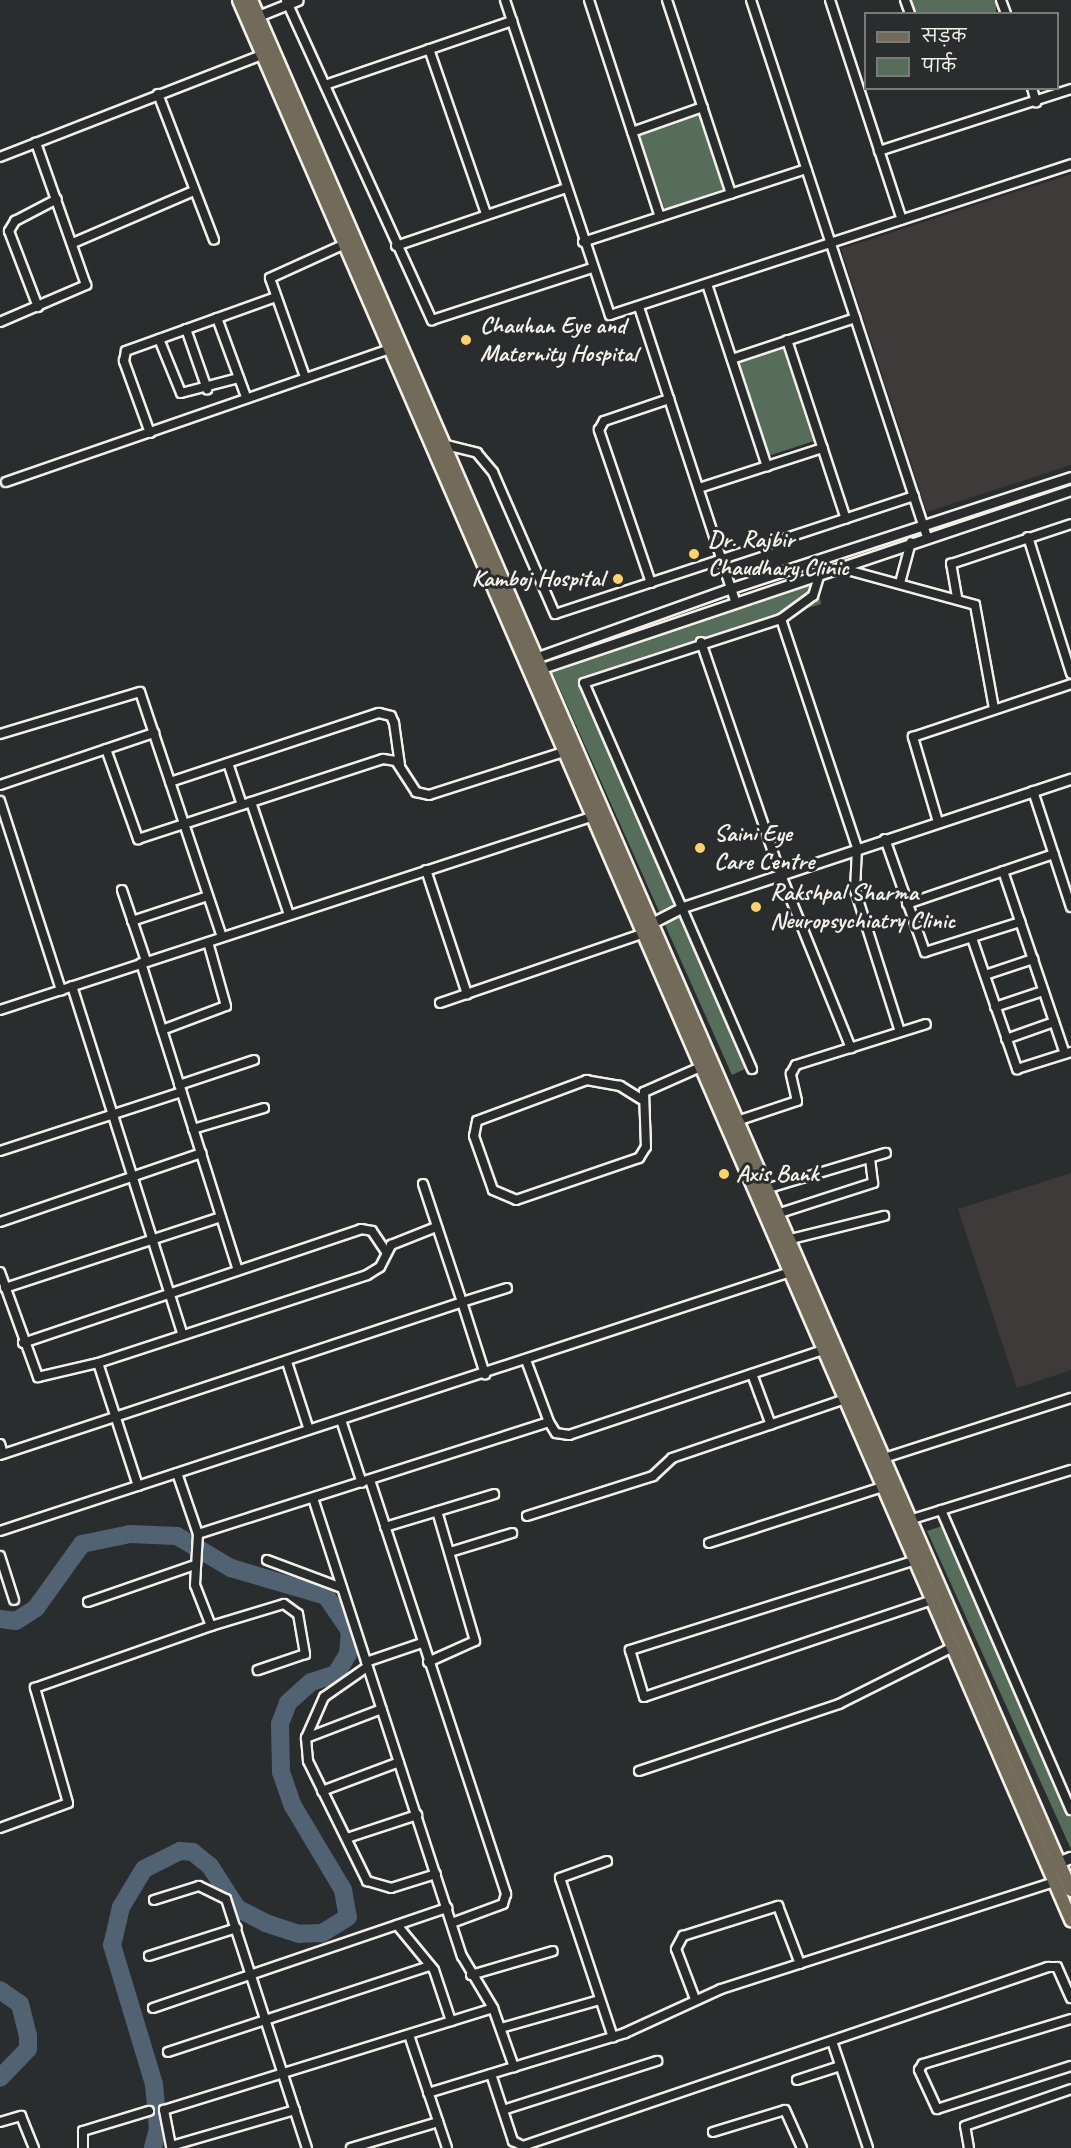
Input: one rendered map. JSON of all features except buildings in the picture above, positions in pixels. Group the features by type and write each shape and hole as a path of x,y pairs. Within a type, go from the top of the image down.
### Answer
{"main road":[{"path":"238,0 253,18 274,51 446,444 703,1066 848,1398 880,1459 885,1486 906,1521 916,1560 953,1647 1071,1890"},
{"path":"251,0 261,55 390,349 537,664 567,751 594,816 740,1120 906,1521 1060,1870 1071,1920"}],"street":[{"path":"253,18 287,2 298,0"},
{"path":"505,0 591,268 610,315 1071,164"},
{"path":"589,0 660,217"},
{"path":"667,0 731,194"},
{"path":"751,0 927,537"},
{"path":"830,0 862,88 879,151 902,220"},
{"path":"287,2 396,246 432,320 591,268"},
{"path":"325,85 512,21"},
{"path":"429,49 486,214"},
{"path":"0,157 274,51"},
{"path":"879,151 1036,102 1071,88"},
{"path":"1033,90 1036,102"},
{"path":"158,94 214,240"},
{"path":"632,132 703,107"},
{"path":"0,322 86,285 36,143"},
{"path":"583,242 806,169"},
{"path":"396,246 566,188"},
{"path":"73,243 195,191"},
{"path":"38,307 9,231 15,221 57,199"},
{"path":"305,377 276,297 272,274 345,244"},
{"path":"707,284 767,466"},
{"path":"150,433 124,355 159,339 276,297"},
{"path":"639,307 735,600"},
{"path":"217,318 246,397"},
{"path":"732,359 855,318"},
{"path":"186,329 207,389"},
{"path":"159,339 181,393 207,389 239,378"},
{"path":"788,340 846,519"},
{"path":"6,482 209,415 246,397 390,349"},
{"path":"651,583 599,430 604,421 669,399"},
{"path":"446,444 477,453 493,471 555,614 914,496"},
{"path":"699,488 822,448"},
{"path":"537,664 732,588 1071,477"},
{"path":"537,664 1071,490"},
{"path":"957,597 951,564 1071,524"},
{"path":"1028,537 1071,673"},
{"path":"900,583 911,542"},
{"path":"837,567 957,597 980,613 985,681 994,709"},
{"path":"752,1069 584,683 701,642 781,619 813,596 820,573"},
{"path":"781,619 857,848 855,890 900,1032"},
{"path":"701,642 781,875 851,1048"},
{"path":"938,822 913,737 1071,684"},
{"path":"0,734 136,690 154,733 222,937"},
{"path":"170,782 386,713 394,723 400,765 416,792 429,795 567,751"},
{"path":"0,785 154,733"},
{"path":"106,749 135,838 383,759 400,765"},
{"path":"228,763 242,805"},
{"path":"440,1002 647,928 683,907 1071,779"},
{"path":"1033,791 1071,907"},
{"path":"0,801 61,990"},
{"path":"251,802 289,915"},
{"path":"0,1010 594,816"},
{"path":"885,839 906,904 925,952 1020,922"},
{"path":"906,904 1054,854"},
{"path":"426,870 467,994"},
{"path":"972,938 1017,1069 1068,1053 1054,1022 1003,871"},
{"path":"122,890 162,1030 238,1270"},
{"path":"132,921 208,896"},
{"path":"162,1030 226,1006 208,942"},
{"path":"985,975 1032,959"},
{"path":"72,986 130,1177 183,1335"},
{"path":"995,1007 1043,991"},
{"path":"1006,1039 1054,1022"},
{"path":"740,1120 794,1104 792,1068 926,1024"},
{"path":"0,1151 112,1116 254,1060"},
{"path":"641,1099 620,1086 587,1080 477,1121 474,1136 493,1190 516,1200 639,1158 646,1147 641,1099 650,1087 703,1066"},
{"path":"194,1129 264,1108"},
{"path":"0,1222 201,1153"},
{"path":"769,1188 886,1153"},
{"path":"780,1213 873,1183 870,1158"},
{"path":"423,1184 485,1374"},
{"path":"791,1239 884,1216"},
{"path":"5,1288 221,1217"},
{"path":"0,1272 23,1343 38,1377 98,1363 367,1275 380,1267 386,1252 436,1227"},
{"path":"23,1343 361,1229 372,1231 386,1252"},
{"path":"0,1531 485,1374 793,1271"},
{"path":"0,1444 2,1454 507,1288"},
{"path":"526,1360 549,1422 556,1433 569,1435 826,1349"},
{"path":"287,1362 309,1430"},
{"path":"98,1363 138,1486"},
{"path":"752,1374 771,1425"},
{"path":"527,1516 653,1476 672,1458 848,1398"},
{"path":"880,1459 1071,1398"},
{"path":"341,1420 385,1527 506,1894 503,1904 452,1923"},
{"path":"198,1538 313,1498 549,1422"},
{"path":"177,1473 198,1538 192,1566 211,1626"},
{"path":"906,1521 1070,1473"},
{"path":"709,1543 885,1486"},
{"path":"385,1527 494,1494"},
{"path":"313,1498 452,1923 471,1975 493,2008 514,2067"},
{"path":"941,1510 1071,1810"},
{"path":"428,1662 475,1641 437,1511"},
{"path":"450,1552 512,1533"},
{"path":"0,1556 15,1600"},
{"path":"267,1560 342,1588"},
{"path":"916,1560 630,1650 644,1697 933,1600"},
{"path":"88,1602 192,1566"},
{"path":"0,1828 68,1803 35,1688 211,1626 284,1604 295,1608 308,1651 258,1670"},
{"path":"422,1643 367,1665 324,1697 306,1738 308,1761 347,1838 359,1870 374,1886 391,1888 436,1874"},
{"path":"639,1771 839,1704 953,1647"},
{"path":"306,1738 382,1709"},
{"path":"322,1791 399,1762"},
{"path":"347,1838 417,1815"},
{"path":"607,1861 561,1878 612,2037"},
{"path":"429,2093 612,2037 695,1999 800,1964 1060,1870"},
{"path":"154,1900 210,1886 226,1899 307,2148"},
{"path":"695,1999 676,1949 683,1936 778,1906 800,1964"},
{"path":"153,2008 447,1908"},
{"path":"397,1925 430,1965 451,2021"},
{"path":"149,1956 237,1928"},
{"path":"471,1975 553,1951"},
{"path":"168,2052 430,1965"},
{"path":"491,2074 513,2141 523,2146 1048,1967 1057,1968 1071,1998"},
{"path":"501,2028 600,2000"},
{"path":"295,2110 171,2146 164,2110 493,2008"},
{"path":"1071,2019 923,2064 919,2070 937,2109 1071,2066"},
{"path":"409,2035 447,2148"},
{"path":"832,2041 868,2148"},
{"path":"503,2110 657,2061"},
{"path":"796,2080 840,2066"},
{"path":"969,2148 965,2126 1071,2089"},
{"path":"713,2132 785,2110 802,2148"},
{"path":"83,2148 83,2131 148,2111"},
{"path":"0,2122 21,2116 34,2148"},
{"path":"351,2148 438,2122"}],"shaded area":[{"path":"1071,174 1071,465 927,512 841,249"},
{"path":"1071,1173 1071,1370 1017,1388 958,1209"}],"green space":[{"path":"911,0 996,0 996,12 911,12"},
{"path":"699,115 724,189 665,209 639,136"},
{"path":"783,348 813,441 770,455 739,362"},
{"path":"817,581 821,604 578,679 747,1068 732,1075 550,667"},
{"path":"951,1523 1071,1802 1071,1849 927,1531"}],"waterway":[{"path":"0,1619 16,1621 36,1608 82,1544 130,1534 177,1536 231,1568 326,1596 350,1631 348,1654 336,1674 311,1682 288,1703 280,1724 281,1772 293,1806 343,1890 348,1917 322,1933 299,1934 266,1923 237,1908 210,1866 193,1852 180,1851 144,1869 121,1907 112,1945 154,2084 158,2129 153,2148"},
{"path":"0,1990 20,2004 28,2036 28,2049 0,2078"}],"place":[{"name":"Chauhan Eye and Maternity Hospital","path":"466,340"},
{"name":"Dr. Rajbir Chaudhary Clinic","path":"694,554"},
{"name":"Kamboj Hospital","path":"618,579"},
{"name":"Saini Eye Care Centre","path":"700,848"},
{"name":"Rakshpal Sharma Neuropsychiatry Clinic","path":"756,907"},
{"name":"Axis Bank","path":"724,1174"}]}
